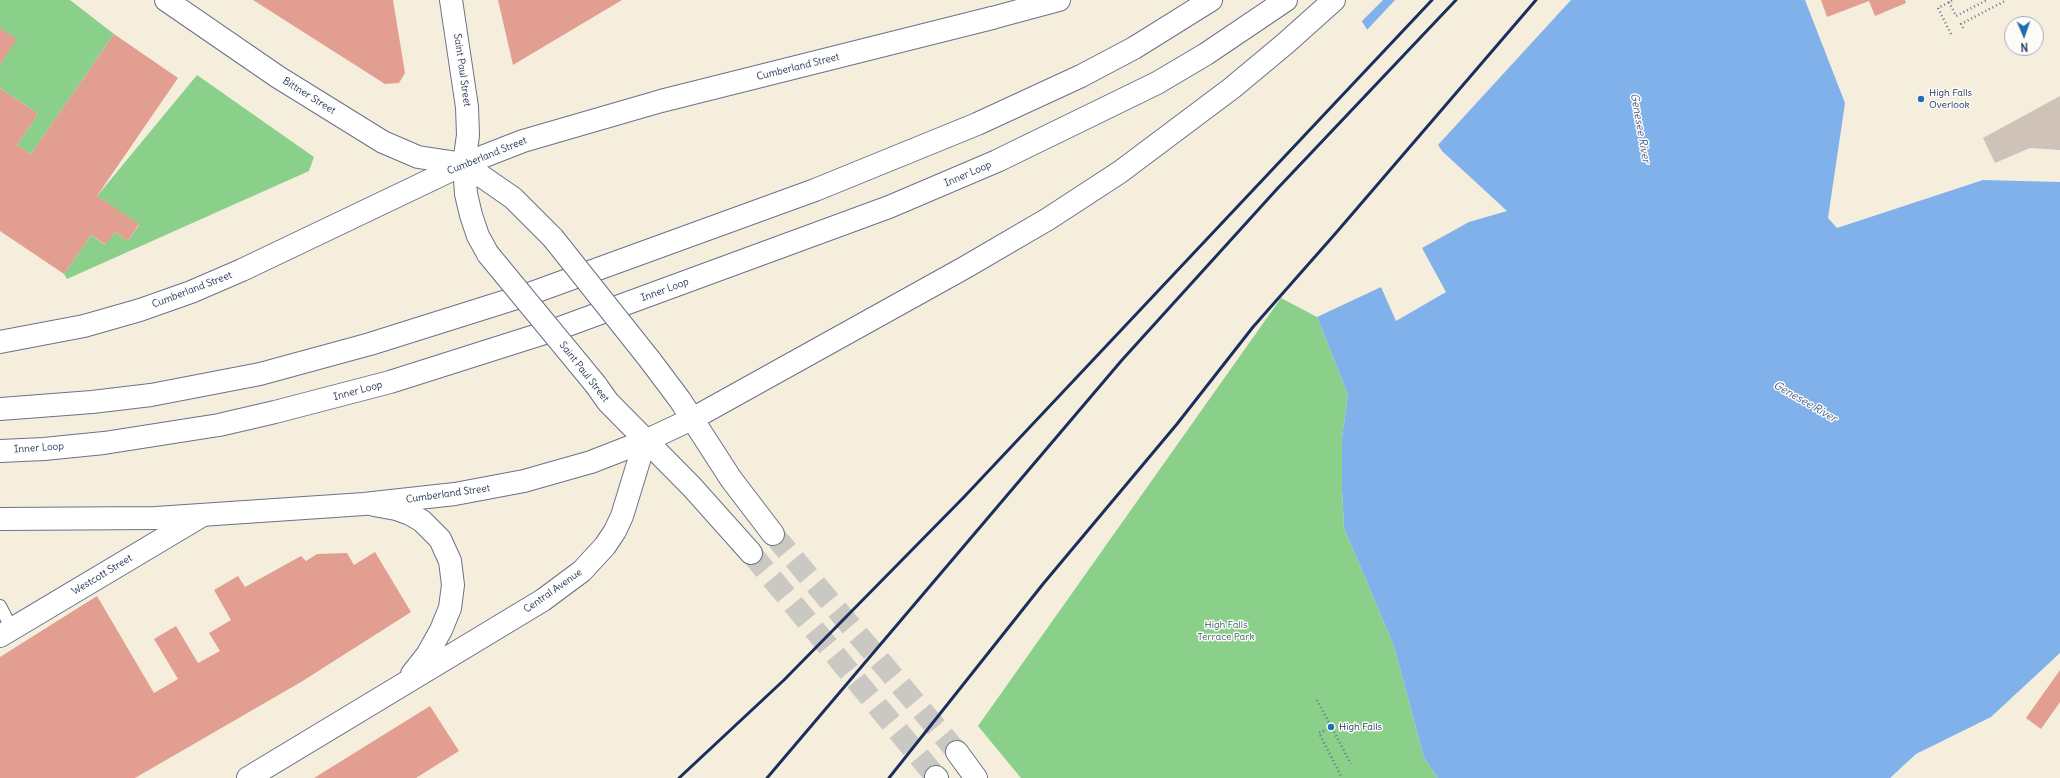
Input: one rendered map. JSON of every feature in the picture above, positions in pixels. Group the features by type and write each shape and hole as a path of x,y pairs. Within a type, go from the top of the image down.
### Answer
{"main road":[{"name":"Bittner Street","path":"166,0 278,77 384,142 418,158 464,164"},
{"name":"Saint Paul Street","path":"452,0 466,99 468,135 464,164 466,194 470,216 478,236 488,254 596,385 608,402 692,487 751,553"},
{"path":"992,18 1015,0"},
{"name":"Cumberland Street","path":"0,342 84,326 140,310 191,292 242,270 464,164 523,141 614,114 1059,0"},
{"path":"0,409 92,402 151,395 260,374 370,344 529,294 815,190 970,127 1075,79 1128,51 1184,18 1211,0"},
{"name":"Inner Loop","path":"0,451 44,449 104,443 219,425 282,411 390,382 557,329 839,226 997,161 1157,83 1206,54 1286,0"},
{"name":"Cumberland Street","path":"0,519 99,520 364,504 455,494 524,481 591,462 646,441 692,418 964,268 1048,219 1120,172 1232,88 1286,44 1333,1"},
{"path":"464,164 513,198 553,238 650,360 692,418 731,479 773,534"},
{"name":"Central Avenue","path":"248,778 543,600 582,571 605,546 615,531 622,516 646,441"},
{"name":"Central Avenue","path":"364,504 396,509 410,514 422,521 440,539 450,562 453,597 446,619 427,656 409,677 398,687"},
{"name":"Westcott Street","path":"6,633 203,514"},
{"path":"957,752 976,778"}],"lane":[{"path":"0,606 6,633"}],"path":[{"path":"1950,34 1938,8 1951,1 1956,16 1987,0"},
{"path":"1963,28 1961,24 2005,1 2004,0"},
{"path":"1317,700 1351,764"},
{"path":"1331,727 1319,733 1342,778"}],"shaded area":[{"path":"2060,96 2060,150 2030,148 1995,163 1983,138"}],"green space":[{"path":"0,0 70,0 114,34 31,154 17,145 38,114 0,88 0,65 16,39 0,28"},
{"path":"197,75 314,157 309,171 67,279 64,274 91,235 105,245 115,232 128,241 139,225 97,196"},
{"name":"High Falls Terrace Park","path":"1281,298 1317,317 1348,395 1342,438 1344,528 1394,646 1424,758 1438,778 1021,778 978,726"}],"water":[{"name":"Genesee River","path":"1352,0 1805,0 1845,103 1828,218 1837,228 1983,180 2060,182 2060,653 1991,717 1916,754 1890,778 1438,778 1424,758 1394,646 1344,528 1342,438 1348,395 1317,317 1381,287 1396,321 1446,292 1422,248 1469,222 1507,211 1442,151 1358,15"}],"pier":[{"path":"1350,0 1383,0 1361,22"},
{"path":"1395,0 1571,0 1437,146 1366,31"}],"building":[{"path":"253,0 393,0 405,73 399,83 385,84"},
{"path":"498,0 622,0 513,65"},
{"path":"1821,0 1905,0 1906,3 1875,16 1869,1 1827,17"},
{"path":"0,28 17,39 0,65"},
{"path":"114,34 178,78 97,196 139,224 128,241 115,232 106,245 91,235 64,274 0,231 0,88 38,114 17,145 31,154"},
{"path":"375,552 411,612 301,682 135,778 0,778 0,657 97,596 154,693 178,679 154,639 176,626 198,663 220,651 209,633 231,620 214,590 238,576 245,587 301,556 306,561 317,554 347,553 354,565"},
{"path":"2060,670 2060,702 2041,729 2026,718"},
{"path":"430,706 459,751 416,778 314,778"}],"tunnel":[{"path":"773,534 957,752"},
{"path":"751,553 936,777"}],"railway":[{"path":"679,778 784,680 964,497 1432,0"},
{"path":"767,778 1122,360 1277,189 1456,0"},
{"path":"889,778 1043,584 1177,424 1253,327 1536,0"}],"place":[{"name":"High Falls Overlook","path":"1921,99"},
{"name":"High Falls","path":"1331,727"}]}
